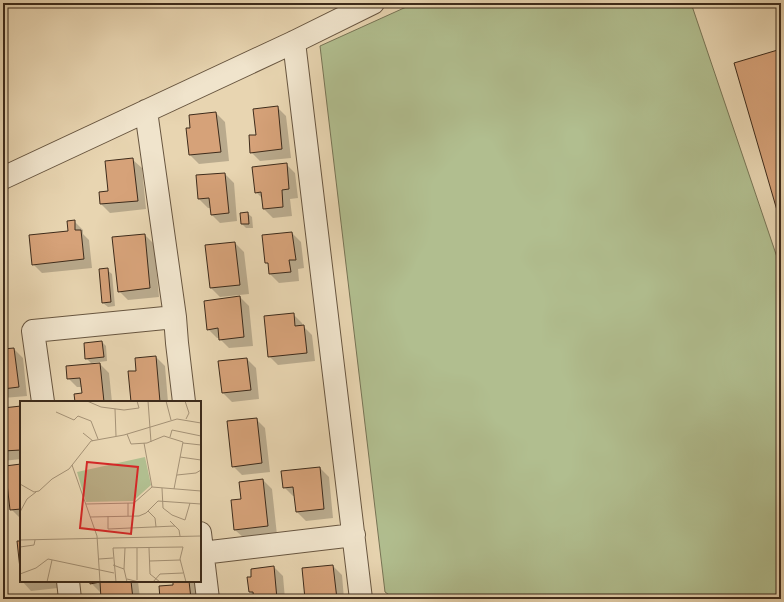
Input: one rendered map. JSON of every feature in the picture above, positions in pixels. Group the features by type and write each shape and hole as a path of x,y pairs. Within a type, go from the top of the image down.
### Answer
{"street":[{"path":"3,178 294,42 373,3"},
{"path":"294,42 361,599"},
{"path":"146,111 175,317 184,401"},
{"path":"42,401 33,331 175,317"},
{"path":"208,599 201,543 354,535"},
{"path":"68,582 70,599"}],"green space":[{"path":"415,3 691,3 781,269 781,599 395,599 385,592 320,46"}],"building":[{"path":"781,49 781,224 734,63"},
{"path":"278,106 282,149 250,153 249,135 256,135 253,109"},
{"path":"216,112 221,152 189,155 186,128 190,128 189,115"},
{"path":"133,158 138,201 100,204 99,192 108,191 105,161"},
{"path":"287,163 289,189 282,190 283,207 263,209 261,192 255,193 252,167"},
{"path":"225,173 229,213 211,215 209,198 198,199 196,175"},
{"path":"248,212 249,224 241,224 240,213"},
{"path":"75,220 75,230 81,230 84,259 32,265 29,235 68,231 67,221"},
{"path":"292,232 296,260 289,260 291,272 269,274 268,263 265,263 262,235"},
{"path":"145,234 150,288 118,292 112,237"},
{"path":"235,242 240,285 210,288 205,245"},
{"path":"108,268 111,302 102,303 99,269"},
{"path":"240,296 244,337 219,340 218,328 207,330 204,301"},
{"path":"294,313 295,326 304,325 307,353 268,357 264,316"},
{"path":"102,341 104,357 85,359 84,343"},
{"path":"14,348 19,387 3,389 3,349"},
{"path":"156,356 160,401 131,401 128,371 136,371 135,358"},
{"path":"247,358 251,390 222,393 218,361"},
{"path":"100,363 104,401 75,401 74,394 82,393 80,378 67,379 66,366"},
{"path":"20,406 20,450 3,451 3,408"},
{"path":"257,418 262,463 232,467 227,421"},
{"path":"20,464 20,509 10,510 5,466"},
{"path":"320,467 324,509 296,512 293,487 283,488 281,471"},
{"path":"263,479 268,526 234,530 231,500 241,499 239,482"},
{"path":"17,541 20,541 20,569"},
{"path":"333,565 337,599 305,599 302,568"},
{"path":"274,566 277,599 254,599 253,592 249,592 247,577 251,577 251,569"},
{"path":"100,582 131,582 133,599 101,599"},
{"path":"173,582 189,582 191,599 160,599 159,586 173,585"}]}
